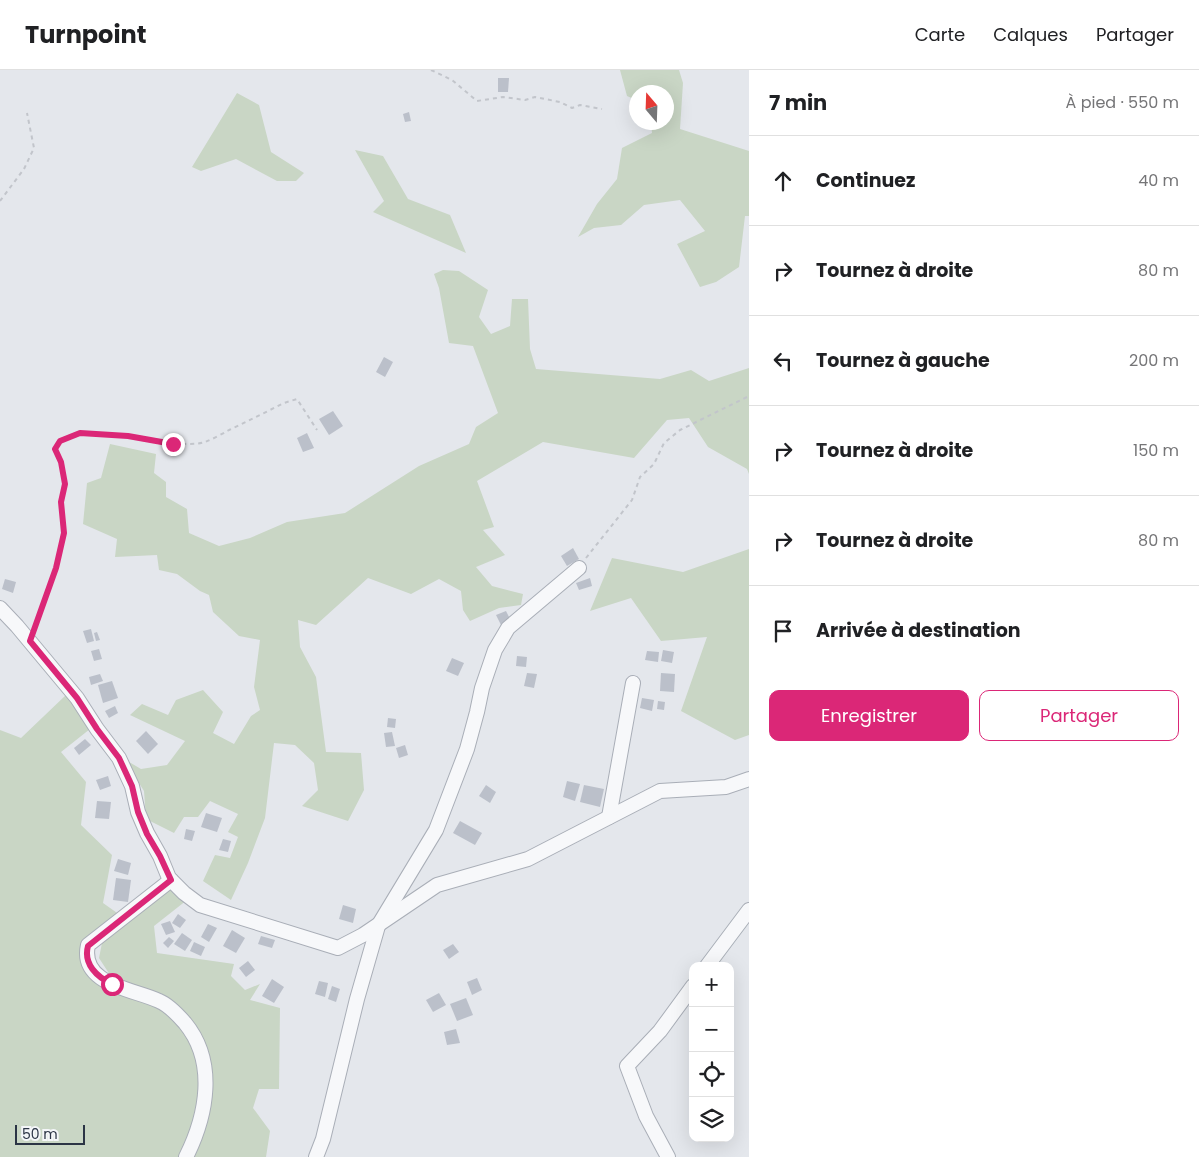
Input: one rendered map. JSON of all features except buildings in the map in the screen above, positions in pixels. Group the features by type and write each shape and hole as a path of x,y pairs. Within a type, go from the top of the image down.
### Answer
{"street":[{"path":"316,1157 323,1139 357,999 378,926 436,830 467,749 482,688 494,650 508,628 579,568"},
{"path":"0,608 77,698 119,758 132,786 138,812 147,834 171,880 200,905 338,948 363,936 437,885 528,859 660,791 726,787 749,779"},
{"path":"608,817 633,683"},
{"path":"171,880 88,946 86,953 95,974 101,979 160,1001 177,1014 194,1034 202,1054 206,1075 206,1092 195,1140 186,1157"},
{"path":"710,962 749,910"},
{"path":"668,1157 646,1116 627,1066 660,1031 689,991"}],"path":[{"path":"432,70 452,80 477,101 503,97 525,100 534,96 560,102 572,108 580,105 602,109"},
{"path":"0,201 24,169 34,148 27,113"},
{"path":"579,568 632,500 640,477 654,464 664,443 680,430 749,396"},
{"path":"30,641 56,568 64,533 61,502 65,484 61,462 55,449 60,441 80,433 128,436 173,444 204,442 284,403 297,399 317,430"}],"green space":[{"path":"620,70 679,70 683,83 680,129 749,151 749,216 745,216 739,267 716,282 700,287 677,244 705,231 680,200 644,205 621,225 594,228 578,237 597,204 617,179 622,148 652,133 652,130 674,130 674,85 629,85 629,97 627,96"},
{"path":"237,93 259,105 271,152 304,173 296,181 277,181 236,159 201,171 192,167"},
{"path":"355,150 383,156 408,199 450,215 466,253 373,212 384,201"},
{"path":"443,270 459,271 488,290 479,317 491,334 510,326 512,299 528,299 530,349 536,369 660,379 691,370 709,381 749,368 749,474 747,469 708,447 689,418 667,420 634,458 543,442 477,481 494,527 483,530 505,555 476,567 492,586 523,594 521,605 499,608 470,621 463,610 461,591 439,579 411,594 368,578 316,625 298,620 300,647 316,677 326,752 361,753 364,790 348,821 302,806 318,790 314,763 295,745 274,743 265,818 248,863 231,900 203,881 215,855 230,858 238,837 228,832 238,814 210,801 198,817 184,817 174,833 146,819 144,791 124,759 141,769 167,765 185,741 130,715 142,704 168,715 176,700 203,690 223,712 213,733 234,744 251,716 260,710 254,687 260,640 239,636 213,612 209,595 200,591 177,574 159,570 157,555 115,557 117,539 83,524 87,483 101,478 110,444 156,454 154,473 166,482 166,497 187,509 189,533 219,546 250,538 287,522 345,513 419,466 469,444 476,427 498,413 473,346 449,343 439,288 434,274"},
{"path":"749,549 749,735 735,740 681,711 707,637 661,641 631,598 590,611 612,558 683,572"},
{"path":"66,695 90,729 61,752 86,782 81,825 112,855 103,903 120,915 84,943 87,968 159,1004 190,1038 197,1057 201,1082 198,1116 181,1157 0,1157 0,730 21,738"},
{"path":"170,890 187,900 154,926 157,953 234,964 231,976 245,990 260,984 250,1000 280,1008 279,1089 259,1089 253,1108 270,1131 266,1157 191,1157 210,1091 197,1032 131,985 110,975 99,958 103,938 124,920"}],"route":[{"path":"112,984 95,974 86,953 88,946 171,880 147,834 138,812 132,786 119,758 77,698 30,641 56,568 64,533 61,502 65,484 61,462 55,449 60,441 80,433 128,436 173,444"}]}
